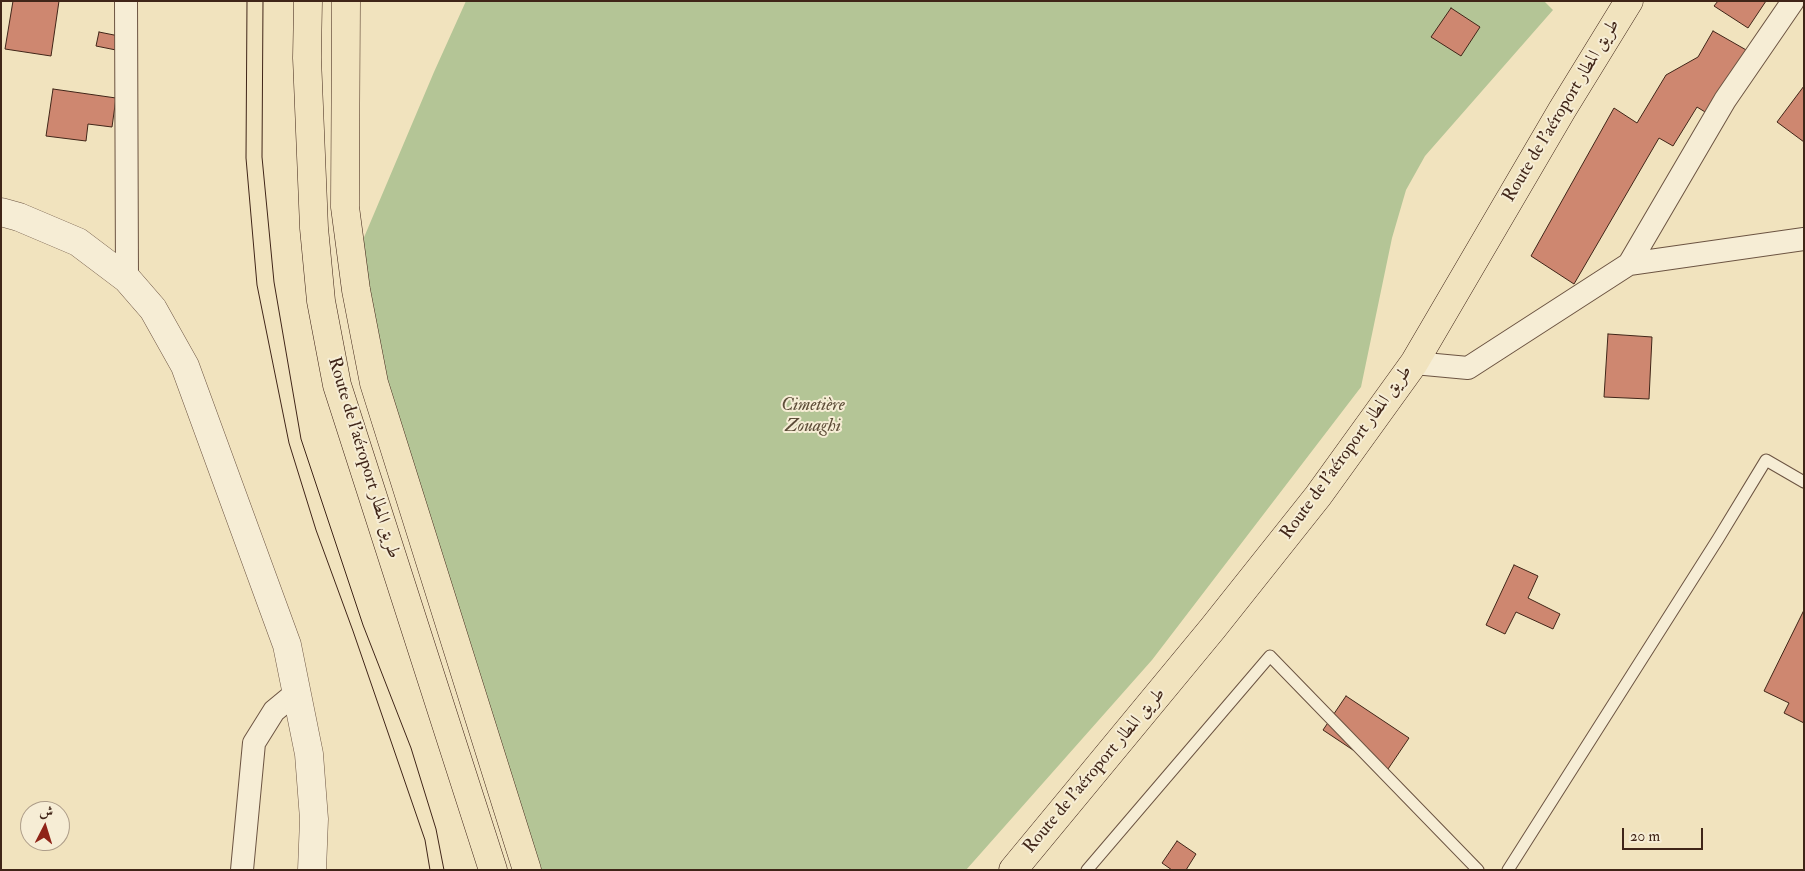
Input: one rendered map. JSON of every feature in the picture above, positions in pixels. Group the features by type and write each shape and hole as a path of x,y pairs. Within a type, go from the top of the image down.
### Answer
{"highway":[{"name":"Route de l'aéroport طريق المطار","path":"308,1 306,58 314,228 321,300 337,385 493,870"},
{"path":"346,1 345,206 356,290 374,383 527,870"},
{"name":"Route de l'aéroport طريق المطار","path":"1013,870 1213,628 1318,496 1414,363 1562,110 1629,1"},
{"path":"480,830 487,870"}],"street":[{"path":"126,1 127,279"},
{"path":"1629,264 1725,100 1793,1"},
{"path":"1,212 19,217 78,242 127,279 152,309 185,366 287,645 309,754 314,819 312,870"},
{"path":"1414,363 1468,368 1629,264 1803,238"},
{"path":"242,870 254,744 274,710 297,692"}],"lane":[{"path":"1508,870 1766,460 1804,482"},
{"path":"1087,870 1270,656 1478,870"}],"green space":[{"name":"Cimetière Zouaghi","path":"466,1 1544,1 1553,10 1425,156 1406,190 1392,238 1361,387 1152,660 966,870 522,870 354,261"}],"building":[{"path":"13,1 59,1 51,56 5,49"},
{"path":"1718,1 1766,1 1748,28 1714,6"},
{"path":"1451,8 1480,27 1461,56 1431,37"},
{"path":"1713,31 1748,51 1710,115 1697,107 1673,146 1659,138 1574,284 1531,256 1614,108 1637,123 1666,75 1698,57"},
{"path":"99,32 119,36 116,50 96,46"},
{"path":"1804,86 1804,142 1777,122"},
{"path":"53,89 116,98 112,127 88,124 86,141 46,136"},
{"path":"1608,334 1652,337 1649,399 1604,397"},
{"path":"1514,565 1538,576 1528,598 1560,614 1553,629 1516,612 1505,634 1486,625"},
{"path":"1804,610 1804,723 1784,713 1789,703 1764,691"},
{"path":"1346,696 1409,738 1386,772 1323,730"},
{"path":"1177,841 1196,854 1186,870 1172,870 1162,863"}],"tram line":[{"path":"247,1 246,158 257,285 289,443 316,530 425,840 430,870"},
{"path":"263,1 262,157 274,282 301,439 363,625 411,748 436,829 444,870"}]}
